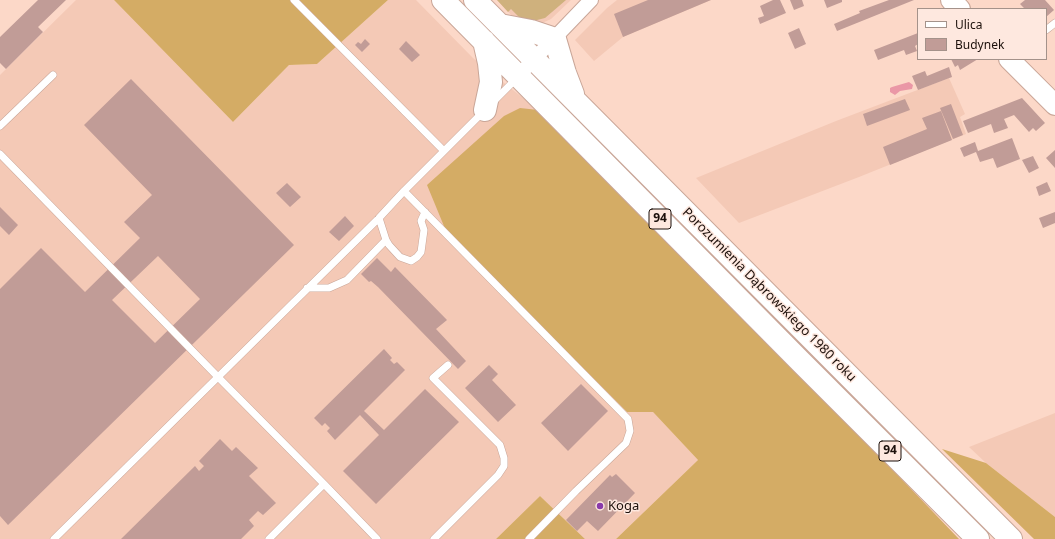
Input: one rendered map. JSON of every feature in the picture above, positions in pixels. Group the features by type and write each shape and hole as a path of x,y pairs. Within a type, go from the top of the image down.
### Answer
{"main road":[{"name":"Porozumienia Dąbrowskiego 1980 roku","path":"443,0 978,539"},
{"name":"Porozumienia Dąbrowskiego 1980 roku","path":"475,0 1011,539"},
{"path":"500,25 531,31 555,39 565,74 576,101"},
{"path":"484,41 489,63 491,82 485,110"}],"street":[{"path":"518,76 591,0"},
{"path":"951,0 959,8"},
{"path":"1010,60 1055,105"}],"lane":[{"path":"294,0 444,151"},
{"path":"1047,29 1055,23"},
{"path":"0,126 53,75"},
{"path":"54,539 379,218 404,190 518,76"},
{"path":"0,154 377,539"},
{"path":"404,190 628,419 630,431 626,443 529,539"},
{"path":"379,218 386,240 400,257 411,261 421,252 424,230 421,221 425,212"},
{"path":"308,288 329,288 347,280 386,240"},
{"path":"434,539 498,475 504,466 504,458 500,445 434,378 448,365"},
{"path":"269,539 324,484"}],"shaded area":[{"path":"76,0 114,0 233,122 289,65 317,64 388,0 416,0 473,58 538,110 653,412 698,460 616,539 585,539 540,496 496,539 0,539 0,75"},
{"path":"114,0 388,0 317,64 289,65 233,122"},
{"path":"497,0 571,0 551,19 538,25 514,18"},
{"path":"497,0 566,0 545,18 527,21 520,18 511,9 508,12"},
{"path":"617,0 711,0 623,37 594,61 575,40"},
{"path":"949,78 965,114 960,117 966,134 859,177 739,223 696,178 836,121"},
{"path":"909,82 913,85 912,89 900,91 895,95 890,92 890,88"},
{"path":"520,108 538,110 866,442 959,539 616,539 698,460 653,412 627,412 446,231 427,185 504,116"},
{"path":"1055,413 1055,517 986,463 969,447"},
{"path":"942,449 986,463 1055,517 1055,539 1034,539"},
{"path":"540,496 585,539 496,539"}],"building":[{"path":"38,0 66,0 38,27 43,32 6,69 0,63 0,37"},
{"path":"648,0 711,0 623,37 614,14"},
{"path":"773,0 780,0 786,13 760,24 758,18 764,16 760,6"},
{"path":"790,0 802,0 804,6 794,10"},
{"path":"824,0 842,0 842,2 827,8"},
{"path":"889,0 914,0 837,31 834,24 860,13 859,11"},
{"path":"1025,0 1045,0 1054,10 1047,16 1047,8 1024,8 1020,4"},
{"path":"799,28 806,44 795,49 788,33"},
{"path":"917,33 917,45 915,46 917,51 906,55 904,50 878,60 874,50"},
{"path":"365,39 370,44 362,52 355,45 358,42 361,44"},
{"path":"406,41 420,55 412,62 399,49"},
{"path":"952,60 976,60 960,70 958,65 955,67"},
{"path":"949,67 952,77 918,90 912,76 925,71 927,76"},
{"path":"131,79 294,245 8,525 0,516 0,289 41,248 85,292 140,238 124,222 152,195 84,125","holes":["158,256 200,299 155,343 112,300"]},
{"path":"1022,98 1045,123 1036,131 1033,128 1029,132 1014,115 1004,119 1008,128 994,133 991,124 968,133 963,121"},
{"path":"905,99 910,110 867,126 863,114"},
{"path":"951,104 963,135 953,139 940,108"},
{"path":"941,111 952,140 890,165 883,147 927,129 922,118"},
{"path":"1012,138 1020,159 997,168 993,158 980,162 976,152 964,157 960,148 975,142 978,151"},
{"path":"1055,150 1055,168 1046,158"},
{"path":"1033,156 1039,168 1029,173 1022,160"},
{"path":"1047,182 1051,191 1039,196 1036,187"},
{"path":"287,183 301,197 290,207 276,193"},
{"path":"0,207 18,225 9,235 0,226"},
{"path":"1055,212 1055,223 1043,228 1039,218"},
{"path":"345,216 354,226 339,241 329,232"},
{"path":"377,258 391,272 395,267 447,320 436,329 466,361 458,369 378,287 371,281 369,282 361,274"},
{"path":"384,349 392,358 390,360 394,364 397,362 405,370 364,411 384,430 425,389 459,422 376,504 343,471 379,435 360,415 335,440 327,431 330,428 325,423 322,426 314,418"},
{"path":"489,365 498,374 492,380 516,405 498,422 465,388"},
{"path":"581,384 608,411 568,451 541,423"},
{"path":"220,439 232,451 236,447 258,468 249,476 276,503 263,515 258,511 249,520 254,526 241,539 121,539 195,466 199,471 204,466 199,461"},
{"name":"Koga","path":"616,474 635,493 598,531 587,521 577,531 566,520 610,475 612,477"}],"place":[{"name":"Koga","path":"600,506"}]}
